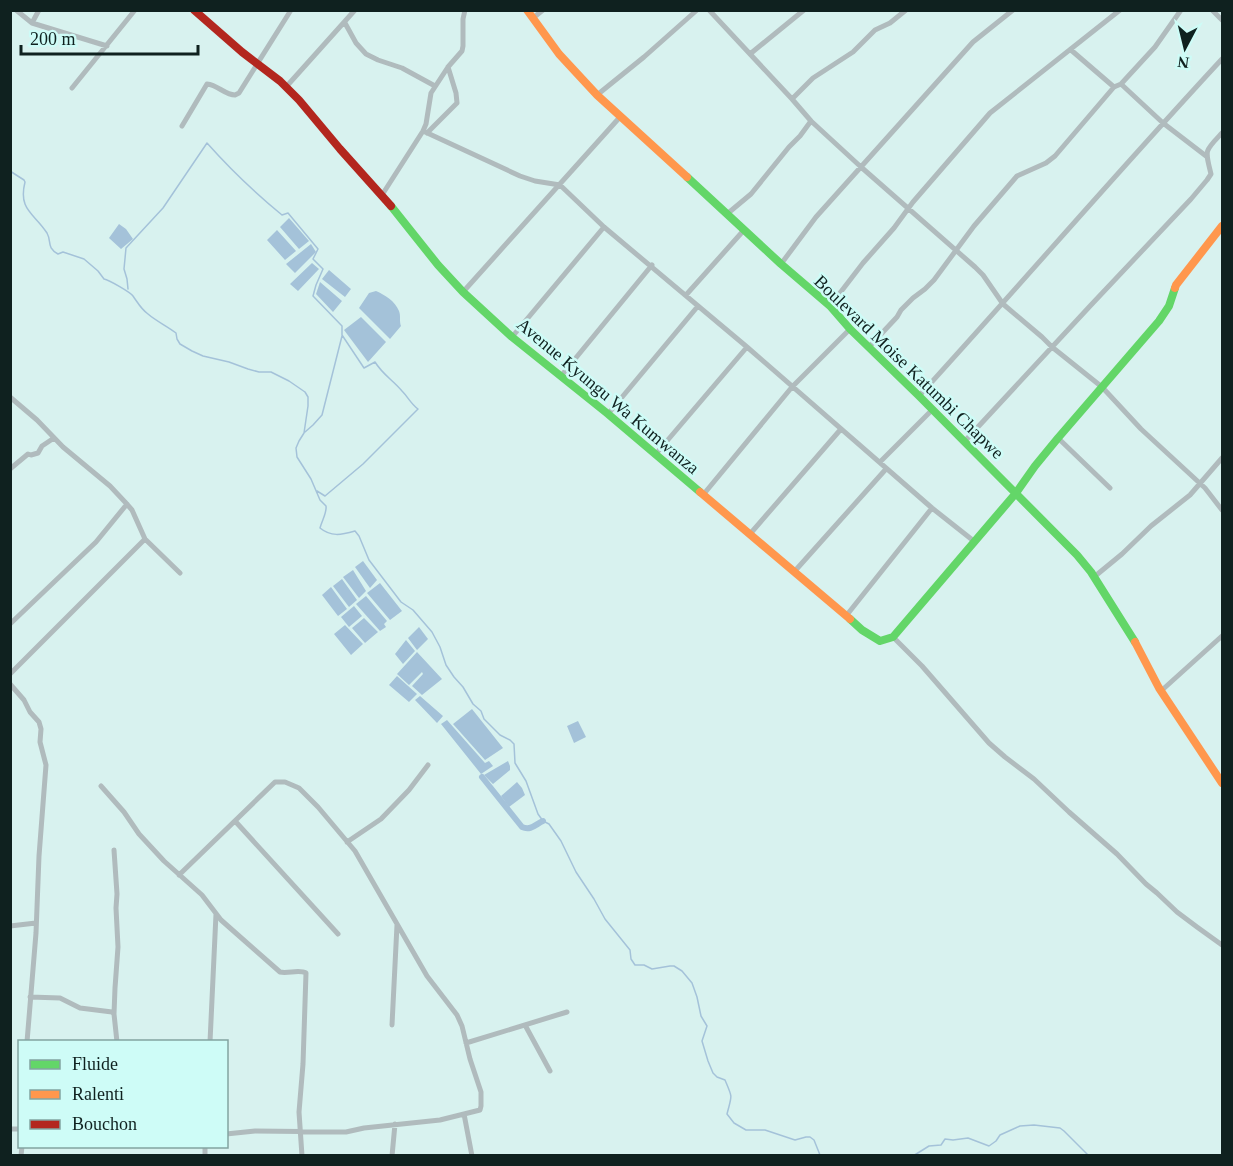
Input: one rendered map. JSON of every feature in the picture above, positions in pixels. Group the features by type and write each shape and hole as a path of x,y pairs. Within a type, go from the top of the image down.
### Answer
{"street":[{"path":"16,10 32,23 107,46"},
{"path":"32,23 39,10"},
{"path":"72,88 135,10"},
{"name":"Avenue Kyungu Wa Kumwanza","path":"194,10 299,100 382,195 438,265 512,337 608,414 862,630 880,641 893,637"},
{"path":"182,126 205,86 209,84 229,95 239,93 291,10"},
{"path":"286,87 355,10"},
{"path":"425,132 431,93 464,46 465,10"},
{"name":"Boulevard Moise Katumbi Chapwe","path":"527,10 560,54 597,95 830,306 850,329 1077,555 1126,627 1174,712 1222,782"},
{"path":"533,18 543,10"},
{"path":"597,95 697,10"},
{"path":"709,10 811,121 983,275 1003,304 1102,387 1142,429 1211,494 1222,510"},
{"path":"750,54 804,10"},
{"path":"792,99 813,78 853,52 875,30 890,23 906,10"},
{"path":"781,264 816,217 973,42 1013,10"},
{"path":"830,306 863,263 990,113 1120,10"},
{"path":"868,347 913,298 925,290 974,226 1017,176 1046,163 1055,156 1114,87 1120,84 1155,47 1181,10"},
{"path":"1212,10 1222,20"},
{"path":"345,23 356,43 366,54 402,68 435,86"},
{"path":"1071,50 1114,87"},
{"path":"919,396 1222,59"},
{"path":"382,195 425,132 457,103 448,67"},
{"path":"1120,84 1163,123 1206,156"},
{"path":"464,292 620,117"},
{"path":"727,214 751,194 811,121"},
{"path":"425,132 520,176 560,185 604,227 652,265 886,469 975,542"},
{"path":"964,442 1208,180 1210,174 1206,156 1209,147 1222,133"},
{"path":"1222,226 1176,285 1169,306 1159,321 1058,438 1016,493 893,637 922,666 989,743 1034,779 1177,912 1222,945"},
{"path":"512,337 604,227"},
{"path":"686,295 744,230"},
{"path":"561,376 652,265"},
{"path":"608,414 698,306"},
{"path":"703,495 792,387 850,329"},
{"path":"655,455 747,346"},
{"path":"10,397 110,486 132,510 145,539 180,573"},
{"path":"880,462 932,410"},
{"path":"750,534 841,429"},
{"path":"10,469 28,454 38,453 42,446 54,438"},
{"path":"1058,438 1110,488"},
{"path":"1094,577 1190,495 1222,458"},
{"path":"795,572 886,469"},
{"path":"10,624 96,542 127,504"},
{"path":"846,616 932,508"},
{"path":"10,674 145,539"},
{"path":"1161,691 1222,636"},
{"path":"10,684 39,722 40,742 46,765 27,1040"},
{"path":"347,842 381,819 409,790 428,765"},
{"path":"179,875 275,782 285,782 299,788 355,851 427,976 457,1015 481,1092 480,1110 440,1120 346,1132 255,1131 228,1134"},
{"path":"101,786 124,812 139,834 164,861 202,895 221,920 280,972 303,971 306,973 299,1112 302,1155"},
{"path":"235,821 338,934"},
{"path":"114,850 118,947 114,988 117,1040"},
{"path":"210,1040 216,914"},
{"path":"10,926 36,923"},
{"path":"392,1025 397,924"},
{"path":"30,997 60,998 80,1008 114,1014"},
{"path":"466,1043 567,1012"},
{"path":"525,1025 550,1071"},
{"path":"464,1114 471,1155"},
{"path":"392,1155 395,1124"}],"water":[{"path":"289,218 309,241 299,249 280,227"},
{"path":"119,224 133,239 121,249 109,238"},
{"path":"277,230 296,251 285,260 267,240"},
{"path":"311,244 316,252 295,273 286,264"},
{"path":"312,263 319,269 298,291 290,284"},
{"path":"329,270 351,289 345,297 322,279"},
{"path":"320,282 342,301 333,312 316,294"},
{"path":"376,291 392,301 400,313 401,326 390,339 359,308 369,293"},
{"path":"361,317 386,342 368,362 344,330"},
{"path":"363,561 377,580 370,588 355,567"},
{"path":"353,570 366,591 359,598 343,577"},
{"path":"342,579 357,600 349,607 333,586"},
{"path":"380,583 402,611 390,620 367,593"},
{"path":"331,587 347,609 338,616 322,595"},
{"path":"366,596 387,621 384,624 386,627 380,631 356,604"},
{"path":"354,606 362,616 349,627 341,617"},
{"path":"364,618 378,632 365,643 352,628"},
{"path":"345,625 363,644 351,655 334,634"},
{"path":"419,627 428,639 417,650 408,638"},
{"path":"406,640 415,651 403,664 395,654"},
{"path":"417,652 442,679 422,695 412,686 423,674 422,672 409,685 397,674"},
{"path":"397,676 417,694 409,702 389,685"},
{"path":"420,696 443,716 437,723 415,700"},
{"path":"472,709 503,748 485,760 453,724"},
{"path":"447,720 485,763 489,761 493,766 481,774 441,724"},
{"path":"578,721 586,737 574,743 567,726"},
{"path":"508,761 510,770 493,784 484,775"},
{"path":"517,782 525,795 509,807 501,796"}],"waterway":[{"path":"128,289 124,269 126,248 163,208 207,143 234,172 282,215 288,213 318,249 313,259 323,269 313,296 342,326 342,335 364,368 375,362 418,409 363,464 325,496 317,491"},
{"path":"10,171 24,180 25,205 47,233 51,247 58,254 63,252 84,259 104,279 131,294 141,308 176,333 180,344 192,351 259,372 271,372 305,392 308,397 308,406 304,433 296,448 297,457 311,479 320,500 326,506 320,528 328,533 336,534 355,531 369,560 401,602 413,610 432,632 446,665 473,704 481,711 484,719 500,735 514,744 515,763 526,781 538,814 543,821 549,824 561,841 576,872 605,919 630,950 631,959 635,965 644,965 652,969 674,966 682,971 692,983 701,1016 707,1026 702,1041 713,1073 725,1080 728,1086 731,1097 727,1114 734,1123 746,1130 765,1130 795,1140 810,1137 814,1140 820,1155 824,1156"},
{"path":"305,432 322,415 342,336"},
{"path":"482,777 522,827 531,828 543,821"},
{"path":"913,1156 929,1146 941,1145 945,1139 968,1138 989,1146 1000,1135 1020,1126 1034,1125 1060,1128 1089,1156"},
{"path":"888,1156 897,1156"}],"traffic: fast":[{"path":"687,177 830,306 850,329 1077,555 1091,572 1135,642"},
{"path":"391,206 438,265 463,292 512,337 700,492"},
{"path":"850,619 880,641 893,637 1016,493 1058,438 1159,321 1169,306 1175,288"}],"traffic: slow":[{"path":"527,10 559,54 597,95 687,177"},
{"path":"1175,288 1222,226"},
{"path":"700,492 850,619"},
{"path":"1135,642 1159,688 1222,783"}],"traffic: jam":[{"path":"194,10 242,52 280,81 391,206"}]}
